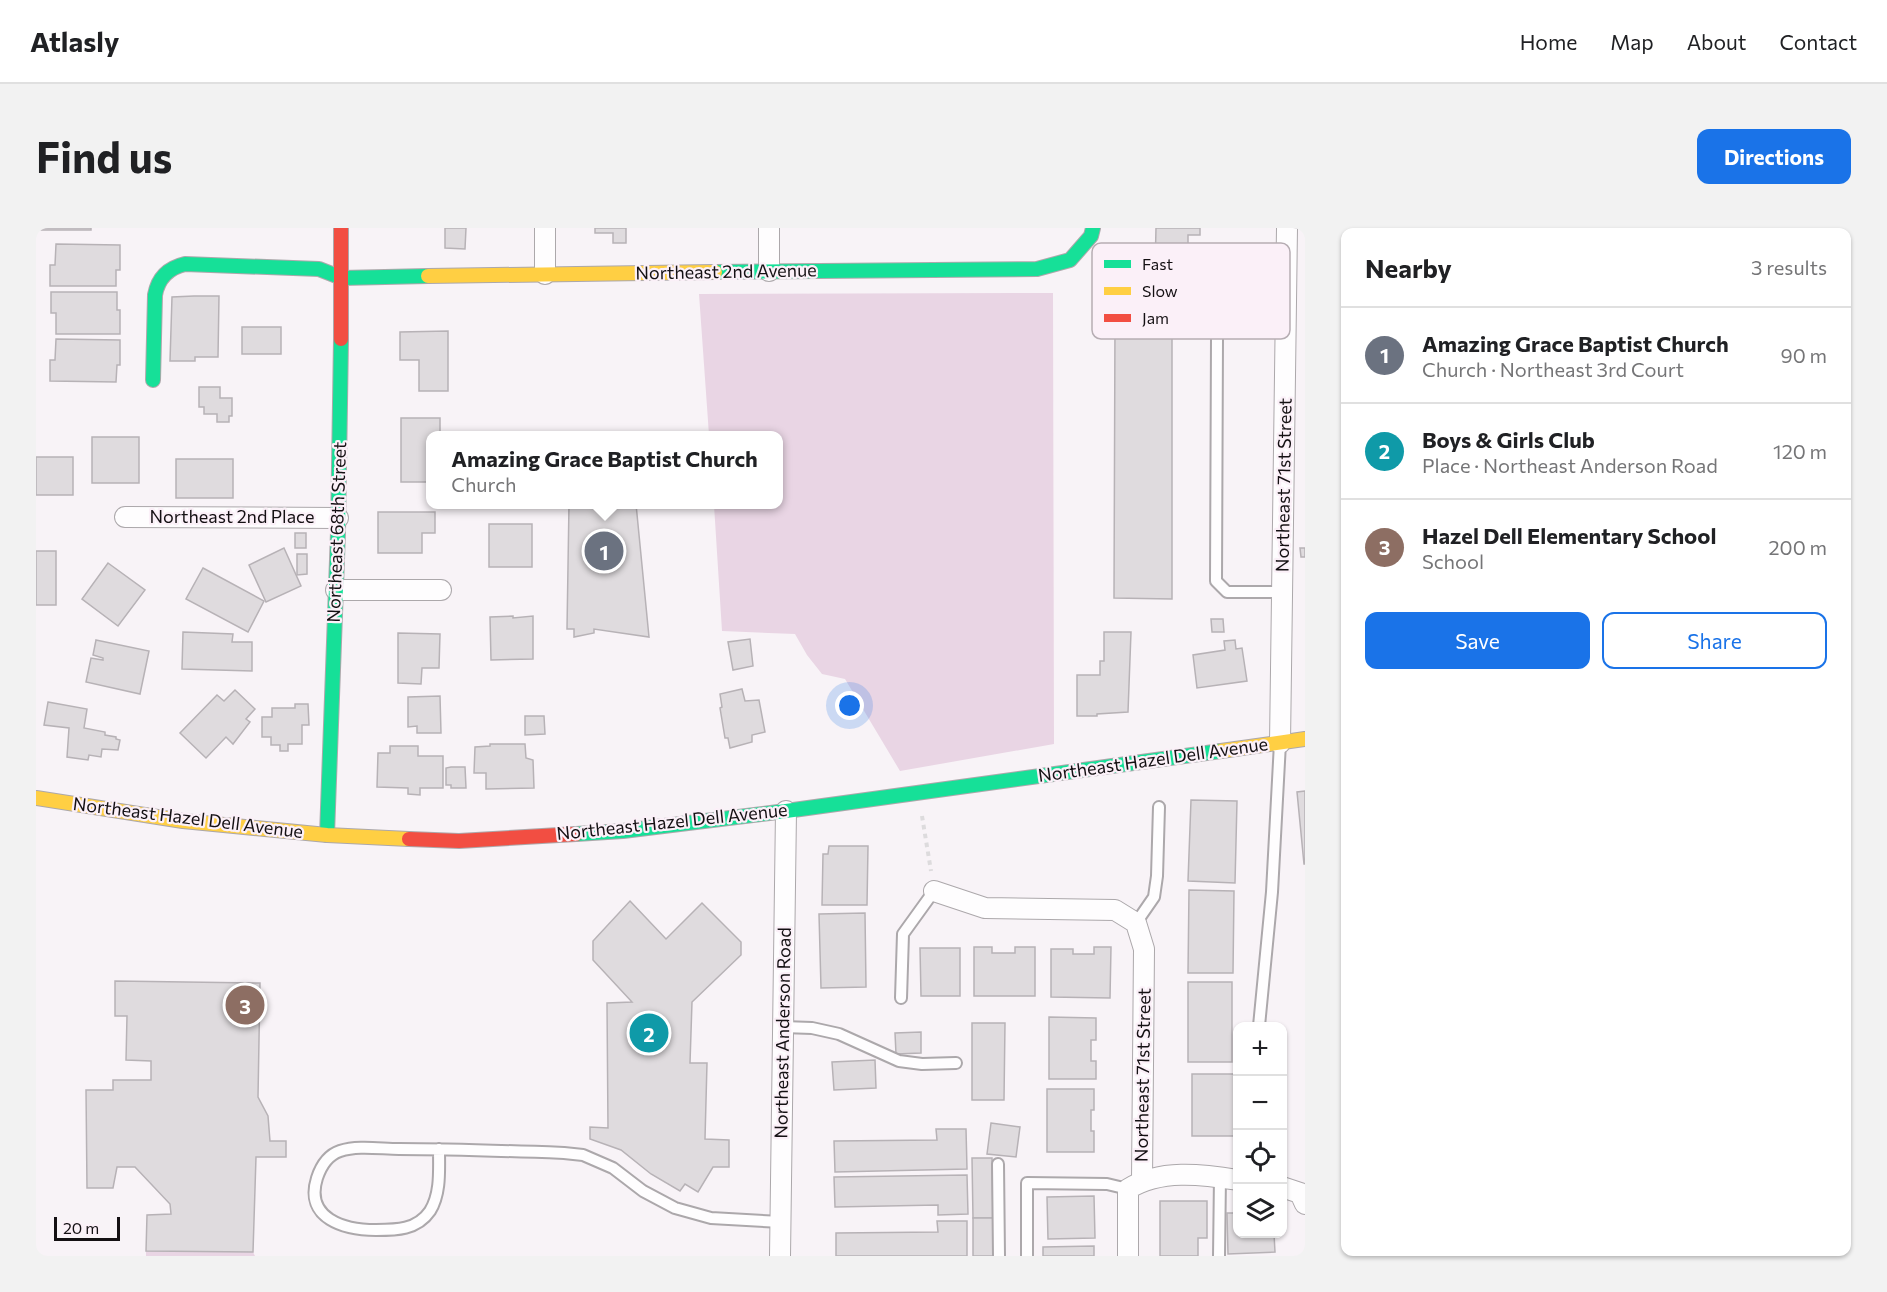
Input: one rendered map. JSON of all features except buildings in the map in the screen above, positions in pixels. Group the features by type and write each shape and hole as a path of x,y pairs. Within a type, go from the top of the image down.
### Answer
{"street":[{"name":"Northeast 68th Street","path":"327,836 338,518 341,228"},
{"path":"544,228 545,274"},
{"path":"769,228 769,271"},
{"name":"Northeast 2nd Avenue","path":"153,380 157,284 168,270 185,264 319,269 342,278 1037,269 1070,261 1091,236 1093,228"},
{"name":"Northeast 71st Street","path":"1287,228 1287,243"},
{"name":"Northeast 71st Street","path":"1280,743 1286,339"},
{"name":"Northeast 2nd Place","path":"125,517 338,518"},
{"path":"336,590 441,590"},
{"name":"Northeast Hazel Dell Avenue","path":"36,798 183,821 327,836 470,840 623,831 1305,739"},
{"name":"Northeast Anderson Road","path":"780,1256 786,810"},
{"path":"934,891 985,908 1115,910 1136,924"},
{"name":"Northeast 71st Street","path":"1128,1256 1135,1184 1144,949 1136,924"},
{"path":"1135,1184 1169,1175 1229,1179"},
{"path":"1287,1188 1300,1192 1305,1204"}],"lane":[{"path":"1217,339 1216,581 1227,592 1282,592"},
{"path":"1259,1022 1272,892 1280,743"},
{"path":"1136,924 1154,897 1157,876 1159,807"},
{"path":"901,998 903,934 934,891"},
{"path":"783,1027 812,1028 839,1034 899,1061 956,1064"},
{"path":"439,1149 439,1182 434,1202 425,1217 411,1227 394,1230 352,1229 332,1222 319,1207 315,1190 320,1170 331,1155 355,1148 439,1149 583,1155 614,1168 644,1191 675,1208 711,1218 781,1222"},
{"path":"998,1164 999,1256"},
{"path":"1220,1256 1229,1179"},
{"path":"1027,1256 1027,1183 1135,1184"}],"path":[{"path":"919,792 934,891"}],"shaded area":[{"path":"1053,293 1054,744 900,771 845,679 822,674 807,655 795,634 722,631 714,509 783,509 783,431 709,431 699,294"},
{"path":"146,1251 253,1252 255,1256 146,1256"}],"traffic: fast":[{"path":"715,272 1037,269 1070,260 1091,236 1093,228"},
{"path":"153,380 156,289 161,279 169,271 179,266 185,264 319,269 342,278 428,276"},
{"path":"327,835 338,532 341,339"},
{"path":"576,834 623,831 786,811 1221,751"}],"traffic: slow":[{"path":"428,276 715,272"},
{"path":"1221,751 1305,739"},
{"path":"36,798 183,821 327,835 409,839"}],"traffic: jam":[{"path":"341,228 341,339"},
{"path":"409,839 459,841 576,834"}],"place":[{"name":"Amazing Grace Baptist Church","path":"604,551"},
{"name":"Hazel Dell Elementary School","path":"245,1005"},
{"name":"Boys & Girls Club","path":"649,1033"}]}
